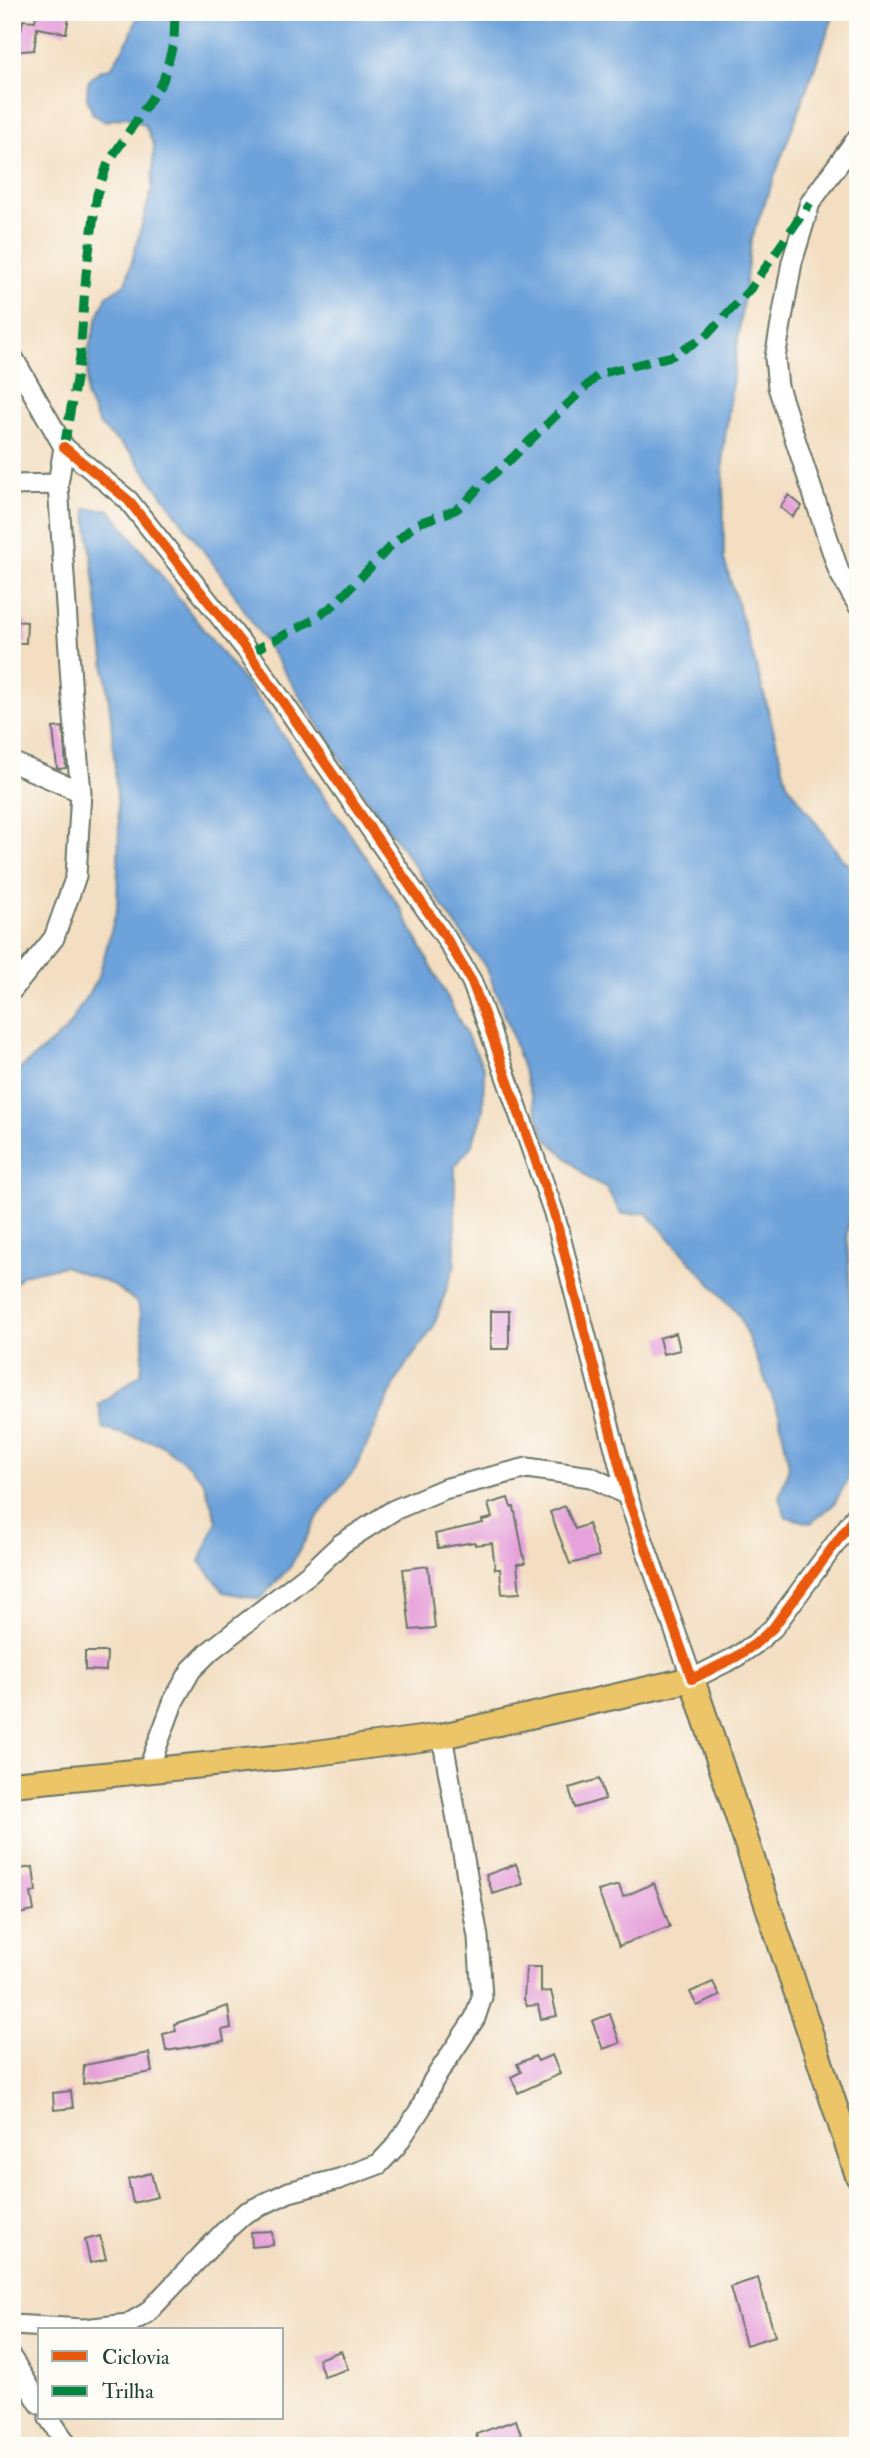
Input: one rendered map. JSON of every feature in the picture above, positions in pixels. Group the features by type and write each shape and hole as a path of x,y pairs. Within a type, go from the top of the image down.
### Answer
{"main road":[{"path":"12,1784 294,1756 442,1736 692,1679 858,2176"}],"street":[{"path":"858,137 810,203 792,262 775,358 778,387 839,572 858,605"},
{"path":"12,356 64,447 128,500 250,653 446,938 472,982 554,1213 627,1495 692,1679 736,1657 773,1628 858,1513"},
{"path":"12,989 54,937 76,876 81,792 58,484 64,447"},
{"path":"12,485 58,484"},
{"path":"12,762 81,792"},
{"path":"148,1770 174,1700 191,1670 210,1651 310,1573 341,1544 394,1510 444,1489 527,1468 591,1477 627,1495"},
{"path":"93,2328 128,2324 147,2313 245,2213 289,2192 339,2179 379,2164 396,2146 421,2108 433,2081 475,2018 482,1997 478,1937 442,1736"},
{"path":"12,2325 66,2328"},
{"path":"12,2359 38,2401"},
{"path":"50,2420 68,2446"}],"water":[{"path":"139,12 835,12 751,240 723,453 724,559 760,679 787,783 843,860 858,872 858,1185 847,1232 851,1312 858,1342 858,1462 834,1504 811,1523 786,1517 779,1498 789,1466 779,1414 739,1315 647,1213 621,1214 606,1187 589,1179 545,1137 508,1023 487,969 361,790 223,577 131,453 100,426 86,396 89,348 107,296 126,283 152,188 154,145 145,125 126,117 104,121 93,114 87,98 88,82 99,71 111,68 130,37"},
{"path":"86,509 109,509 264,707 401,909 484,1068 483,1111 472,1145 455,1166 455,1264 433,1328 399,1375 356,1468 319,1515 290,1567 260,1599 224,1592 200,1561 217,1521 203,1480 185,1462 158,1443 103,1429 99,1404 141,1374 144,1340 138,1303 111,1284 64,1266 22,1275 12,1287 12,1076 66,1030 99,976 117,908 119,823 111,718"}],"building":[{"path":"37,12 70,12 66,33 37,28 34,50 12,52 12,32 21,31 23,20 35,21"},
{"path":"789,495 802,506 792,517 780,507"},
{"path":"12,621 27,622 26,643 12,643"},
{"path":"63,727 66,768 59,769 53,728"},
{"path":"491,1311 509,1311 509,1349 491,1349"},
{"path":"676,1333 680,1350 663,1354 659,1338"},
{"path":"508,1498 511,1507 514,1507 525,1563 517,1564 520,1593 502,1594 500,1569 495,1569 492,1543 475,1545 475,1542 438,1548 435,1534 483,1523 482,1520 492,1518 488,1504"},
{"path":"565,1506 575,1529 588,1524 599,1556 570,1564 550,1512"},
{"path":"428,1566 435,1628 410,1630 403,1569"},
{"path":"85,1652 107,1652 106,1671 85,1670"},
{"path":"599,1779 605,1799 575,1808 569,1788"},
{"path":"516,1864 523,1884 493,1894 486,1875"},
{"path":"33,1867 36,1892 31,1893 34,1911 12,1915 12,1870"},
{"path":"654,1883 670,1927 619,1946 598,1891 619,1885 623,1897"},
{"path":"526,1967 541,1967 541,1992 551,1991 557,2016 541,2019 538,2005 527,2006 524,1999"},
{"path":"713,1982 720,1996 697,2006 690,1992"},
{"path":"228,2006 231,2028 222,2030 224,2041 166,2051 163,2034 176,2031 174,2024"},
{"path":"610,2014 620,2043 603,2049 592,2021"},
{"path":"149,2053 152,2072 83,2084 84,2065"},
{"path":"552,2055 560,2074 518,2093 511,2077 521,2072 517,2064 535,2056 538,2061"},
{"path":"71,2091 73,2108 54,2110 53,2093"},
{"path":"151,2173 157,2197 133,2203 128,2179"},
{"path":"272,2231 273,2245 252,2247 251,2232"},
{"path":"100,2236 106,2259 90,2263 85,2240"},
{"path":"758,2278 775,2336 746,2345 730,2287"},
{"path":"341,2351 348,2369 324,2377 318,2359"},
{"path":"516,2420 525,2446 480,2446 476,2434"}],"marked path":[{"path":"64,447 80,357 86,274 97,194 108,163 163,81 174,41 175,12"},
{"path":"249,653 315,619 334,605 416,524 455,510 465,503 599,374 672,356 707,335 752,287 810,203"}],"cycle path":[{"path":"64,447 128,500 249,653 446,938 472,982 554,1213 627,1495 692,1679 736,1657 773,1628 858,1513"}]}
